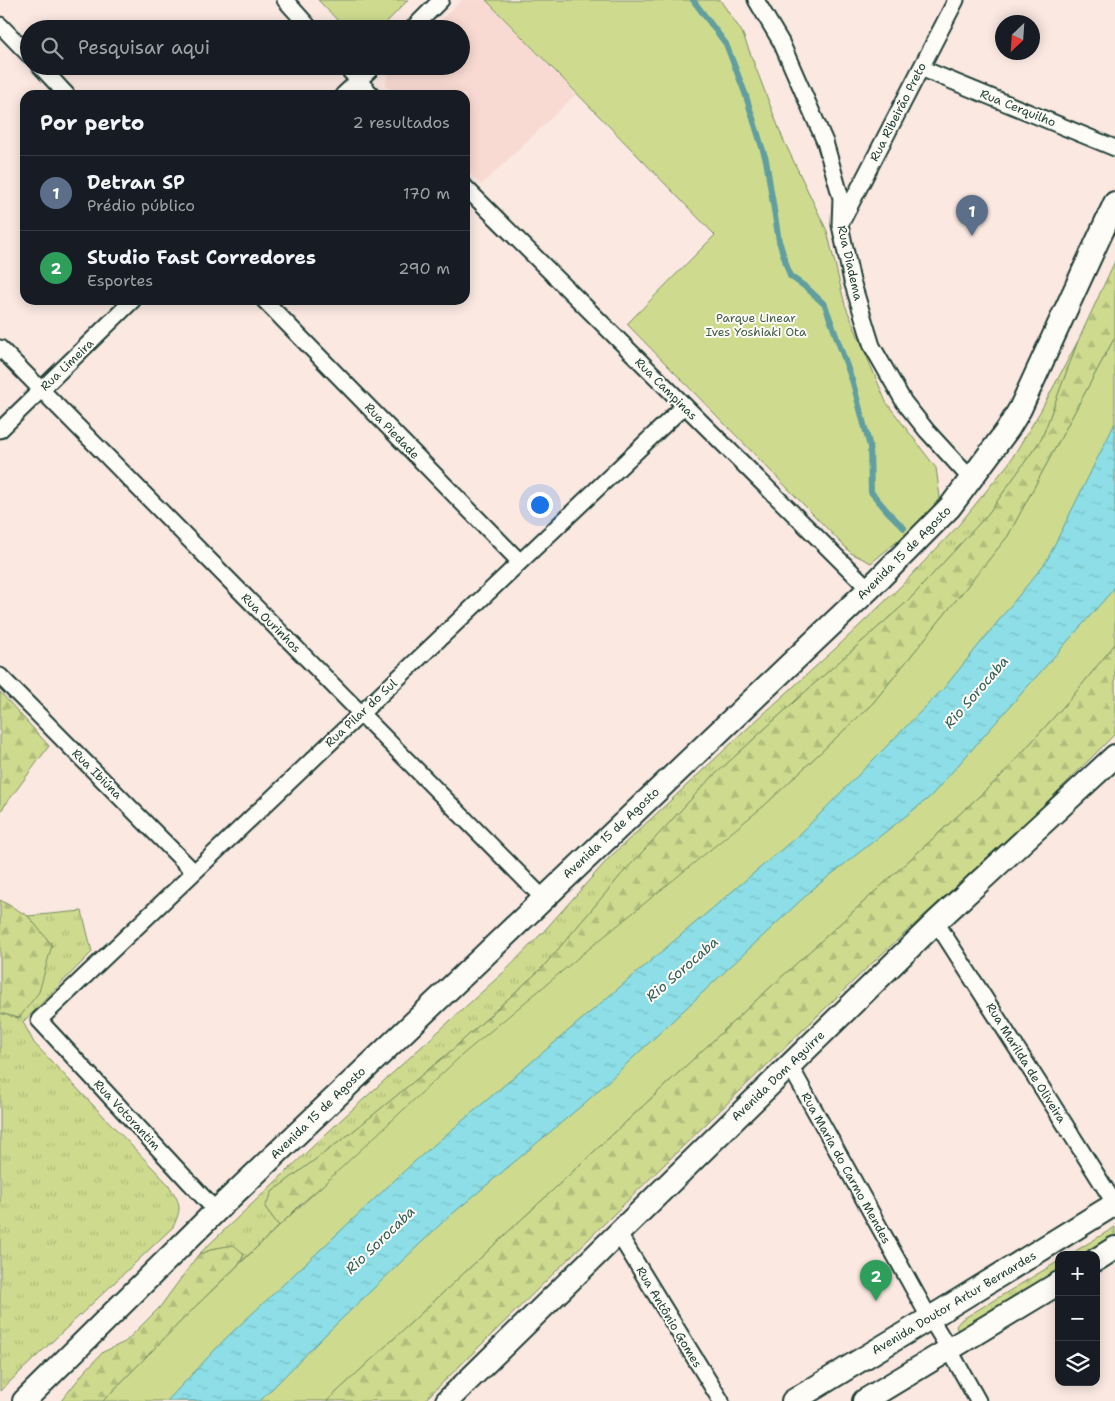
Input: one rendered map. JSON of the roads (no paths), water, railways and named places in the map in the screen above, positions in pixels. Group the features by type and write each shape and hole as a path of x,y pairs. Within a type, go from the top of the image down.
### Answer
{"main road":[{"name":"Avenida 15 de Agosto","path":"24,1401 216,1210 868,589 950,507 1020,410 1115,203"},
{"name":"Avenida Dom Aguirre","path":"447,1401 936,922 1114,760"},
{"name":"Avenida Doutor Artur Bernardes","path":"793,1401 1115,1204"},
{"path":"1100,1257 1115,1248"},
{"path":"864,1401 1055,1285"}],"street":[{"path":"285,0 303,20"},
{"path":"421,20 442,0"},
{"name":"Rua Diadema","path":"756,0 782,42 825,142 841,198 840,225 852,281 872,346 904,402 927,431 971,479"},
{"name":"Rua Ribeirão Preto","path":"840,225 956,0"},
{"path":"0,25 20,46"},
{"name":"Rua Cerquilho","path":"922,68 1115,148"},
{"path":"48,75 62,90"},
{"path":"353,75 367,90"},
{"path":"348,90 364,75"},
{"name":"Rua Campinas","path":"470,192 868,589"},
{"name":"Rua Limeira","path":"0,430 128,305"},
{"name":"Rua Piedade","path":"269,305 520,562"},
{"name":"Rua Ourinhos","path":"0,348 543,898"},
{"name":"Rua Pilar do Sul","path":"39,1020 684,406"},
{"name":"Rua Ibiúna","path":"0,676 194,872"},
{"name":"Rua Marilda de Oliveira","path":"936,922 1115,1204"},
{"name":"Rua Votorantim","path":"39,1020 216,1210"},
{"name":"Rua Maria do Carmo Mendes","path":"789,1064 978,1401"},
{"name":"Rua Antônio Gomes","path":"618,1233 721,1401"}],"water":[{"name":"Rio Sorocaba","path":"1115,423 1115,586 930,797 814,888 586,1102 445,1220 327,1333 260,1401 167,1401 225,1339 414,1162 801,833 944,688 1046,562"}],"waterway":[{"path":"693,0 726,44 745,93 766,160 779,241 790,276 807,288 825,305 853,383 870,447 871,492 904,528"}],"place":[{"name":"Detran SP","path":"972,236"},
{"name":"Studio Fast Corredores","path":"876,1301"}],"park label":[{"name":"Parque Linear Ives Yoshiaki Ota","path":"756,325"}]}
